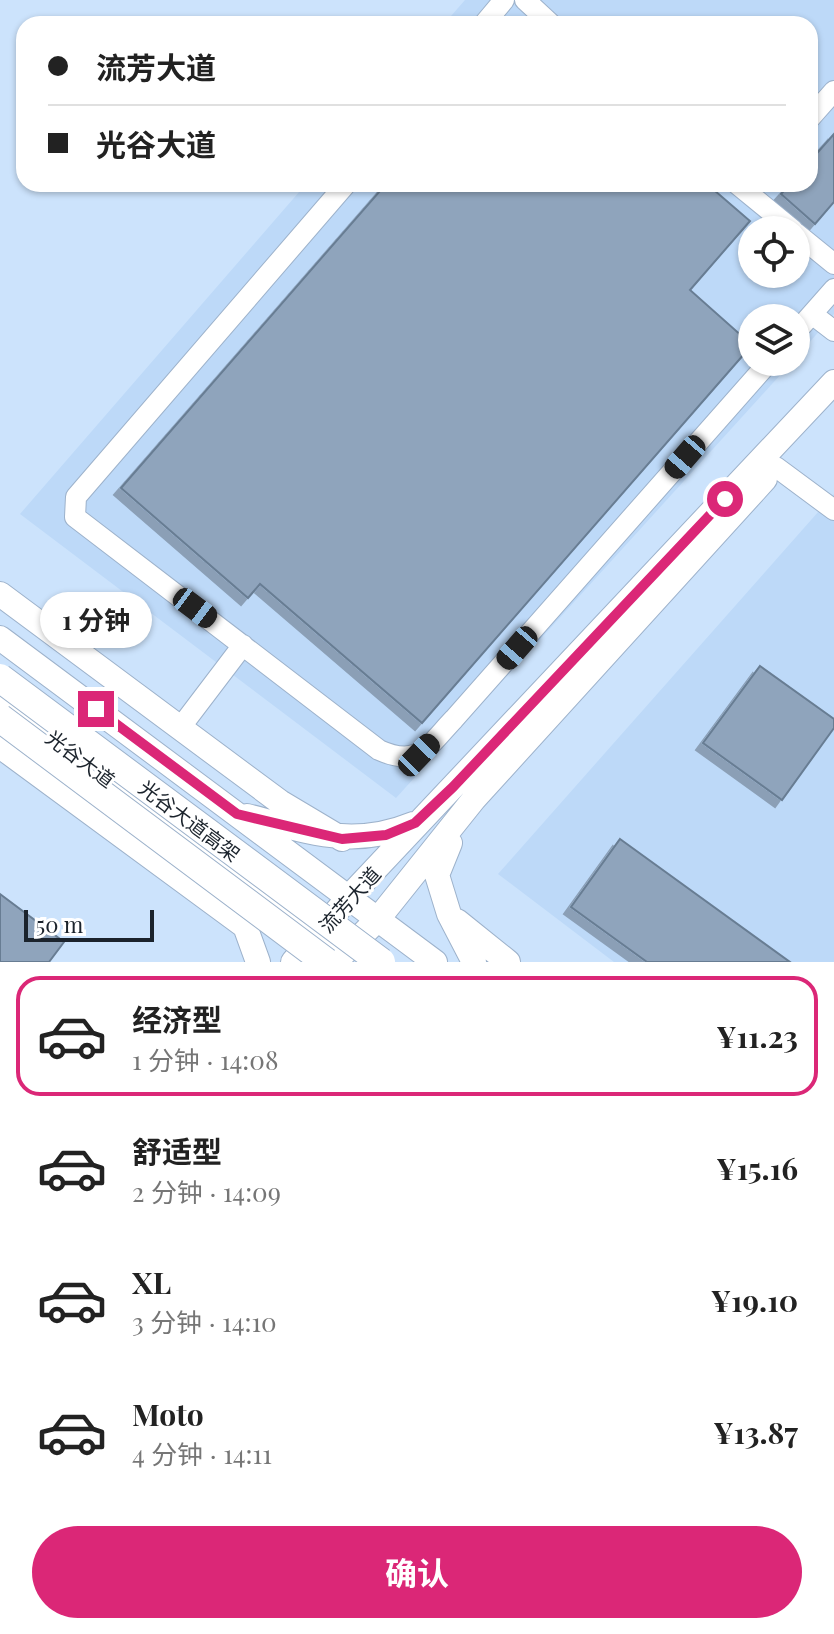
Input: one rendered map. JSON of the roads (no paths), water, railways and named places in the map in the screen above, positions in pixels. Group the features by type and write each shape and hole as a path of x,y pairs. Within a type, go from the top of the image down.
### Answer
{"highway":[{"name":"光谷大道高架","path":"0,678 381,962"},
{"name":"光谷大道高架","path":"0,718 340,960"}],"main road":[{"name":"流芳大道","path":"293,962 349,897 834,382"},
{"name":"流芳大道","path":"340,960 378,919 460,817 834,404"},
{"path":"0,594 280,802 342,839"},
{"path":"0,609 73,691"},
{"path":"0,638 237,814 278,832 342,839 386,835 415,823 453,787"},
{"name":"光谷大道","path":"0,697 208,853 233,882 318,933 340,960"},
{"path":"0,746 246,927"},
{"path":"460,817 437,875 449,914 474,962"},
{"path":"278,832 349,897 435,962"},
{"path":"258,962 233,882 278,832"},
{"path":"449,914 508,962"}],"lane":[{"path":"491,16 504,0"},
{"path":"525,0 542,16"},
{"path":"818,109 834,91"},
{"path":"339,192 76,497 75,517 379,750 399,759 419,755 757,376"},
{"path":"751,192 777,216"},
{"path":"810,244 834,264"},
{"path":"810,316 834,289"},
{"path":"812,314 834,331"},
{"path":"776,467 834,510"},
{"path":"180,728 243,645"}]}
